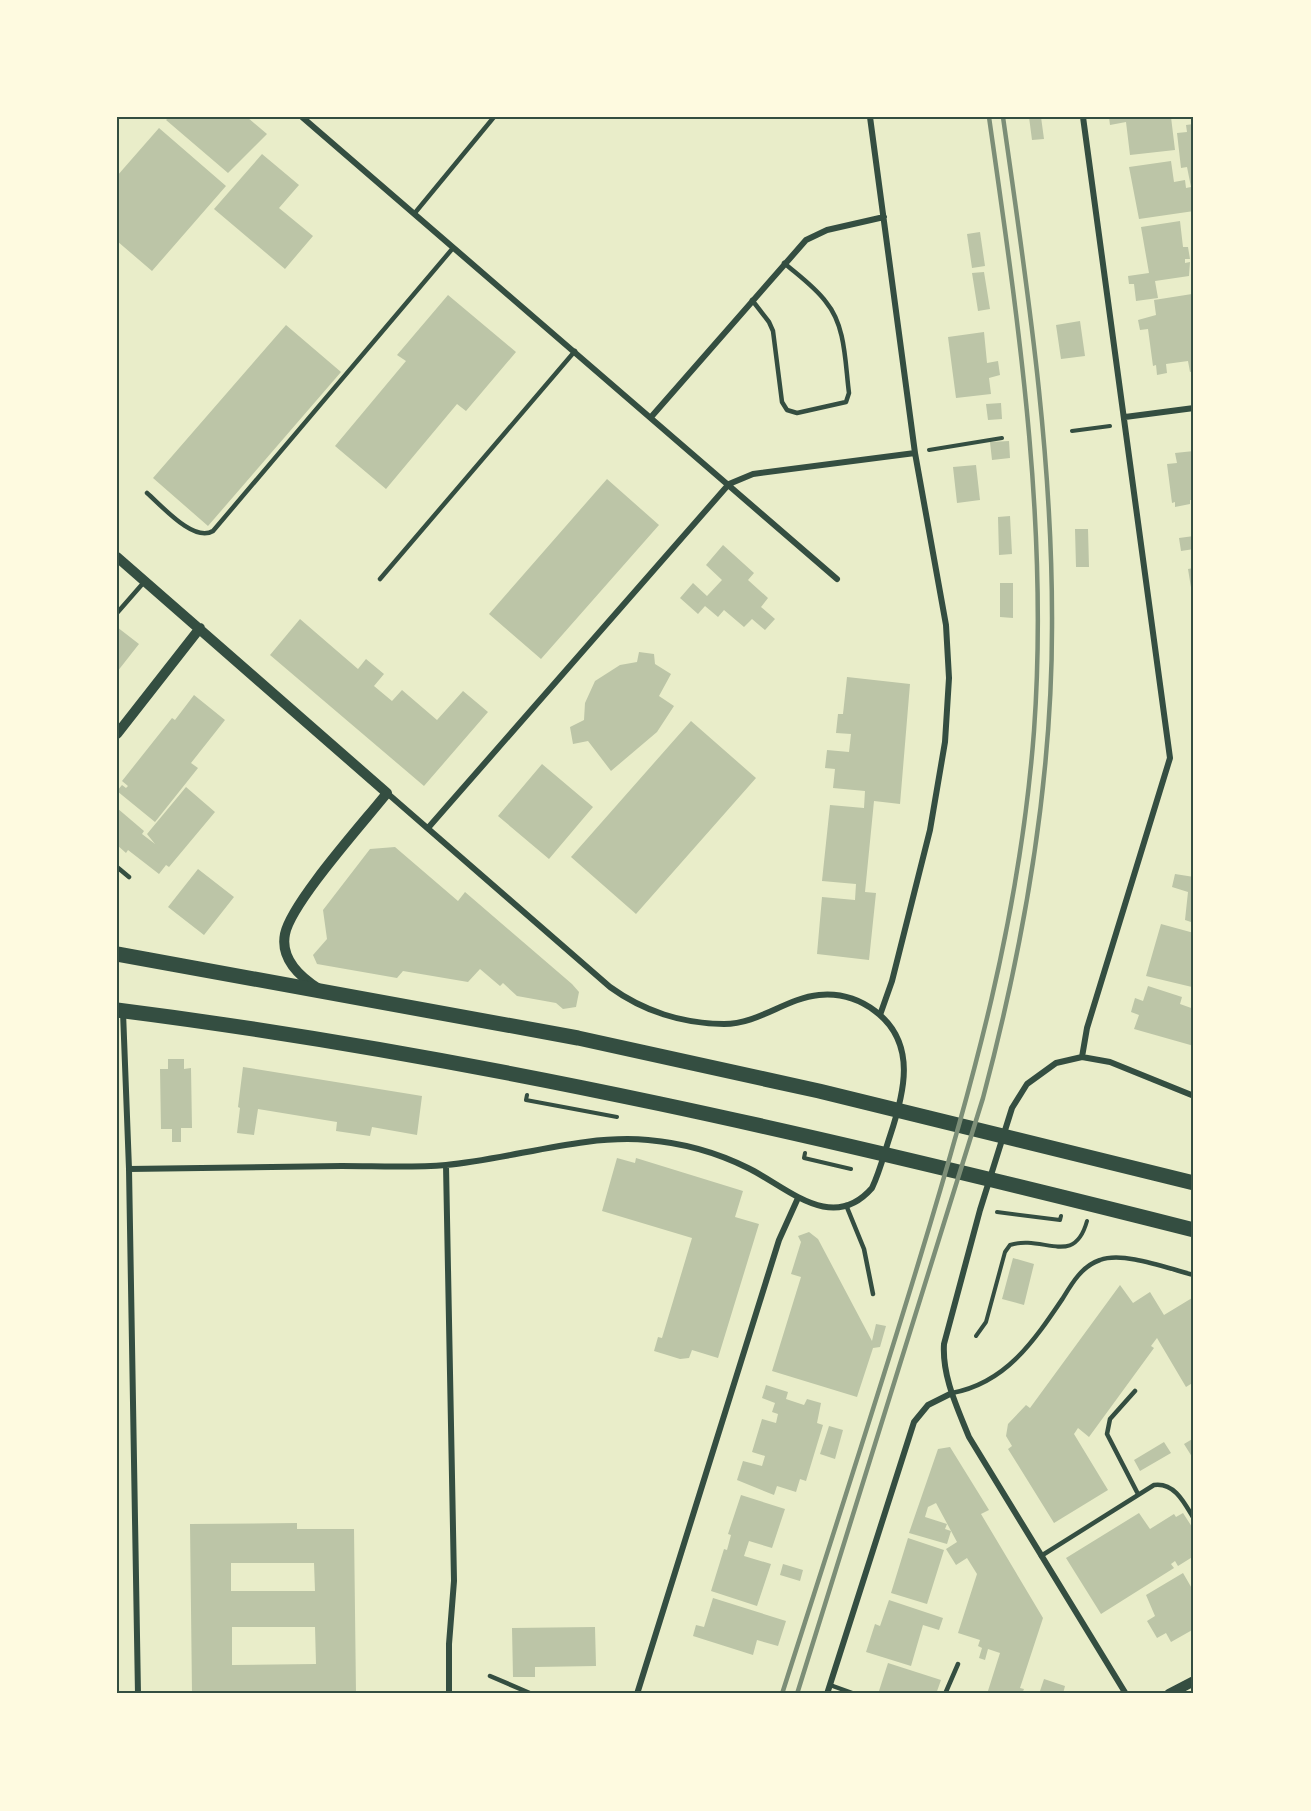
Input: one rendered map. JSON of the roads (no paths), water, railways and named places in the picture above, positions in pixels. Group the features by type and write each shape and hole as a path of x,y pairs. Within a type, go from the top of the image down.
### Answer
{"main road":[{"path":"117,954 578,1038 819,1091 1194,1183"},
{"path":"120,1011 329,1041 567,1083 803,1134 1194,1230"}],"street":[{"path":"302,117 652,416 837,579"},
{"path":"870,117 915,453 946,625 949,678 946,731 930,830 892,981 880,1015"},
{"path":"1082,1057 1087,1028 1170,759 1083,117"},
{"path":"652,416 796,249 814,236 884,217"},
{"path":"1125,417 1194,408"},
{"path":"428,828 729,484 753,474 915,453"},
{"path":"117,557 623,996 658,1013 695,1022 726,1024 764,1015 803,998 833,995 865,1004 880,1015 900,1048 905,1080 903,1097 872,1188 859,1200 828,1208 798,1198 748,1168 676,1142 628,1138 446,1165 129,1168"},
{"path":"117,734 200,628"},
{"path":"321,990 302,978 293,968 287,956 284,935 301,903 387,793"},
{"path":"120,1011 129,1168 138,1694"},
{"path":"1125,1693 969,1437 952,1393 943,1359 944,1344 980,1210 1012,1108 1022,1089 1044,1069 1067,1059 1082,1057 1110,1062 1194,1095"},
{"path":"446,1165 454,1581 449,1644 449,1694"},
{"path":"637,1694 779,1240 798,1198"},
{"path":"827,1694 914,1422 928,1405 952,1393"},
{"path":"1169,1694 1194,1681"}],"lane":[{"path":"414,214 494,117"},
{"path":"147,493 193,532 205,534 213,531 453,248"},
{"path":"752,300 769,321 773,331 782,402 787,410 797,413 846,402 849,393 841,330 835,315 826,301 784,263"},
{"path":"380,579 575,351"},
{"path":"117,613 145,581"},
{"path":"117,867 129,877"},
{"path":"846,1205 864,1249 873,1294"},
{"path":"952,1393 986,1382 1017,1359 1039,1334 1074,1281 1088,1265 1100,1260 1124,1258 1194,1275"},
{"path":"1135,1391 1110,1419 1107,1434 1138,1494"},
{"path":"1041,1556 1154,1485 1167,1485 1182,1499 1194,1519"},
{"path":"945,1694 958,1664"},
{"path":"490,1676 532,1694"},
{"path":"830,1685 855,1694"}],"railway":[{"path":"782,1694 886,1370 958,1130 1006,933 1027,800 1038,654 1034,500 1020,346 989,117"},
{"path":"797,1694 983,1098 1023,923 1041,805 1051,687 1051,563 1048,499 1037,371 1003,117"}]}
